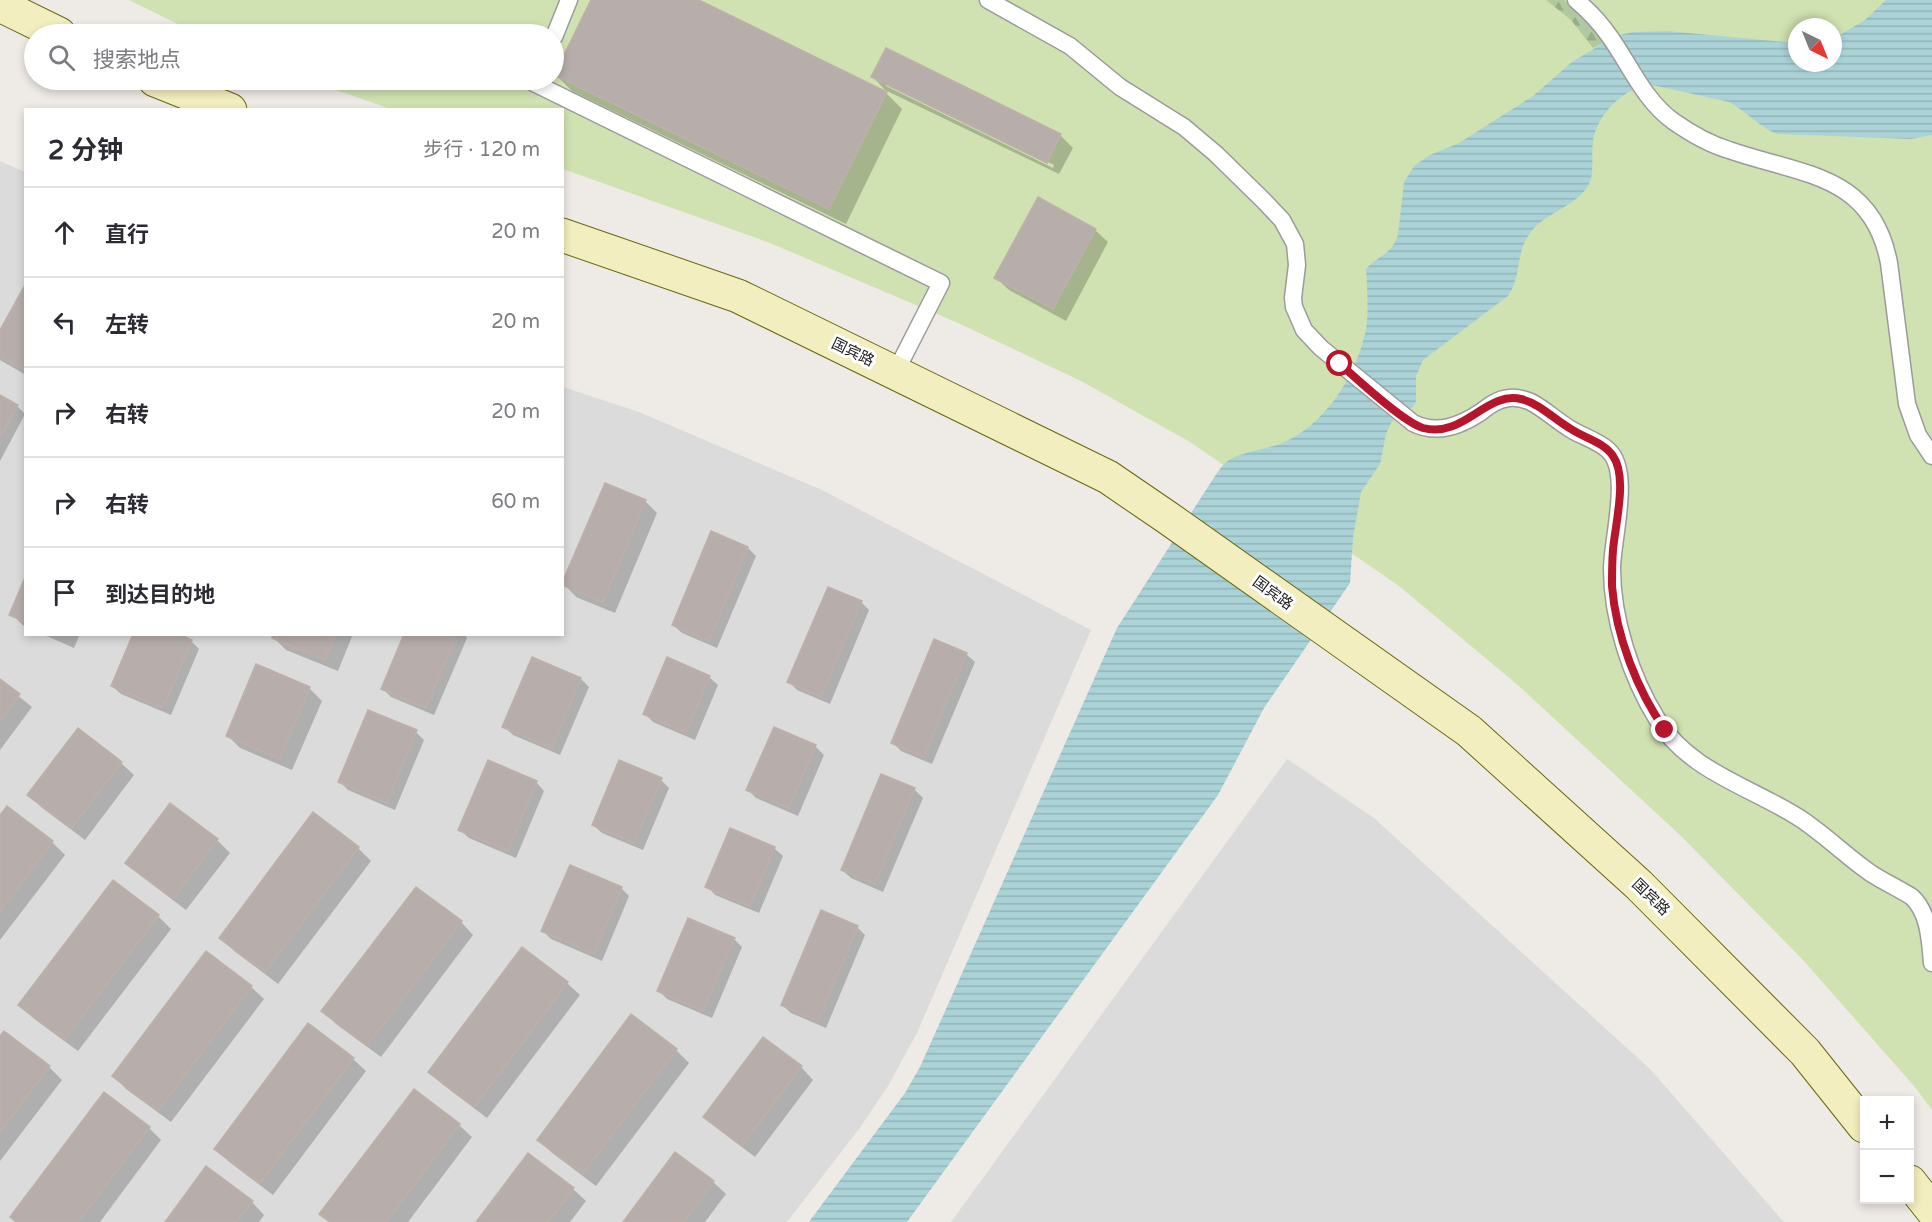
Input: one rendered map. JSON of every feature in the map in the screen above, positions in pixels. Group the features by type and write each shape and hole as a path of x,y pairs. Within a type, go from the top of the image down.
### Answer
{"street":[{"path":"0,5 39,24"},
{"path":"180,90 225,108"},
{"name":"国宾路","path":"564,237 738,296 1108,477 1469,731 1630,877 1805,1052 1860,1121"},
{"path":"1914,1187 1932,1210"}],"lane":[{"path":"559,24 569,0"},
{"path":"988,0 1070,46 1120,87 1184,128 1216,154 1286,227 1294,244 1297,265 1293,298 1297,316 1307,335 1329,356 1413,423 1422,428 1442,429 1462,422 1497,401 1517,398 1532,403 1572,430 1606,448 1612,454 1620,479 1612,568 1614,602 1620,632 1630,661 1656,718 1673,741 1694,759 1716,774 1800,818 1871,873 1912,897 1925,916 1932,963"},
{"path":"1576,0 1609,35 1657,108 1688,131 1727,150 1782,165 1831,183 1857,199 1873,218 1886,246 1906,404 1918,435 1932,456"},
{"path":"548,90 941,283 895,373"}],"shaded area":[{"path":"0,161 24,172 24,636 564,636 564,387 639,412 822,490 1091,630 917,1033 888,1086 859,1129 787,1222 0,1222"},
{"path":"1287,759 1374,818 1650,1069 1784,1222 951,1222"}],"green space":[{"path":"129,0 1932,0 1932,1110 1914,1086 1804,961 1681,836 1519,686 1399,586 1190,442 1081,381 958,323 770,243 564,169 564,108 388,108 336,90 564,90 564,24 178,24"},
{"path":"1546,0 1564,0 1575,8 1605,42 1593,48 1571,20"}],"water":[{"path":"1886,0 1932,0 1932,135 1911,139 1777,134 1729,102 1652,85 1632,90 1606,112 1593,141 1592,170 1588,186 1582,194 1541,222 1528,236 1522,250 1515,282 1508,296 1423,360 1416,376 1416,401 1413,407 1401,412 1391,423 1386,434 1380,464 1361,492 1353,538 1350,583 1264,708 1218,795 907,1222 809,1222 905,1093 920,1067 1117,628 1224,465 1232,458 1280,444 1296,436 1325,412 1347,381 1362,346 1366,329 1368,307 1366,269 1388,251 1395,242 1398,235 1404,182 1415,165 1430,155 1459,143 1533,96 1572,62 1623,34 1667,31 1788,42 1788,72 1842,72 1842,34 1865,20"}],"building":[{"path":"591,0 699,0 887,92 829,209 564,80 564,55"},
{"path":"886,48 1061,134 1047,163 871,77"},
{"path":"1038,197 1096,229 1053,309 994,278"},
{"path":"24,287 24,369 0,357 0,330"},
{"path":"0,395 18,405 0,438"},
{"path":"605,483 646,500 603,602 564,586 564,578"},
{"path":"711,531 748,547 709,641 672,625"},
{"path":"24,580 24,621 9,615"},
{"path":"828,587 862,601 821,697 787,682"},
{"path":"132,636 184,636 192,640 163,708 111,686"},
{"path":"272,636 335,636 325,660 272,638"},
{"path":"403,636 456,636 426,708 381,689"},
{"path":"934,639 967,653 924,757 891,743"},
{"path":"532,657 581,678 552,748 502,727"},
{"path":"667,657 710,676 686,733 643,714"},
{"path":"256,664 310,687 280,759 226,736"},
{"path":"0,679 20,694 0,721"},
{"path":"368,710 417,730 387,803 338,782"},
{"path":"774,727 816,745 789,808 746,790"},
{"path":"78,728 122,762 72,828 27,795"},
{"path":"488,760 537,781 508,851 458,830"},
{"path":"619,760 662,778 634,843 592,825"},
{"path":"881,774 915,788 875,884 841,870"},
{"path":"170,803 218,839 173,899 125,863"},
{"path":"7,806 53,841 0,912 0,815"},
{"path":"313,812 359,847 265,972 219,938"},
{"path":"730,828 775,847 750,906 705,887"},
{"path":"570,865 622,887 594,954 541,931"},
{"path":"113,880 159,915 64,1040 18,1005"},
{"path":"416,887 462,921 367,1046 321,1011"},
{"path":"821,910 858,926 818,1021 781,1005"},
{"path":"688,918 735,938 703,1011 657,991"},
{"path":"522,947 568,982 474,1107 428,1072"},
{"path":"206,951 252,986 158,1111 112,1076"},
{"path":"631,1014 677,1049 583,1174 537,1140"},
{"path":"308,1023 354,1058 260,1183 214,1149"},
{"path":"4,1031 50,1066 0,1132 0,1036"},
{"path":"763,1037 802,1066 742,1146 703,1117"},
{"path":"414,1089 460,1124 386,1222 330,1222 319,1214"},
{"path":"104,1092 150,1127 78,1222 16,1222 10,1217"},
{"path":"675,1152 714,1181 684,1222 623,1222"},
{"path":"528,1153 574,1188 548,1222 476,1222"},
{"path":"206,1166 253,1201 237,1222 165,1222"}],"route":[{"path":"1340,364 1391,407 1422,428 1442,429 1452,426 1471,418 1497,401 1517,398 1538,406 1612,454 1620,479 1612,568 1616,617 1636,675 1656,718 1665,730"}]}
